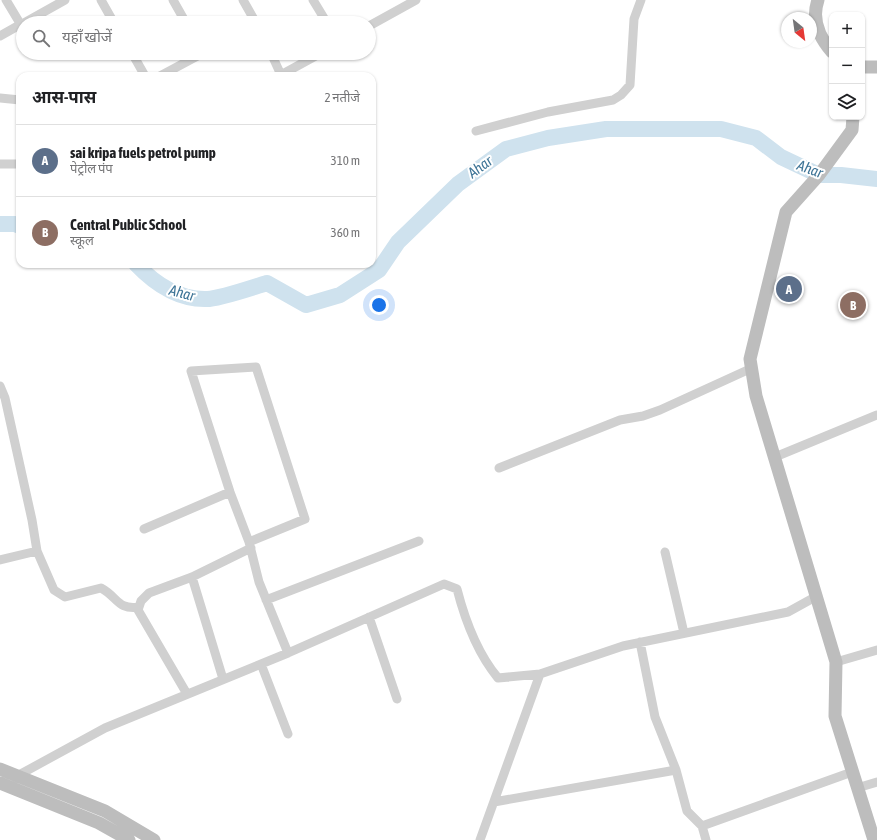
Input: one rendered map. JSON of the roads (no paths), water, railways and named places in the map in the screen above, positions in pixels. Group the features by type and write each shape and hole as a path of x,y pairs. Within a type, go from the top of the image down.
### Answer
{"street":[{"path":"6,0 17,16"},
{"path":"36,16 65,0"},
{"path":"101,0 110,16"},
{"path":"173,0 182,16"},
{"path":"244,0 252,16"},
{"path":"313,0 323,16"},
{"path":"376,21 400,4 416,0"},
{"path":"476,131 548,112 613,100 621,95 630,85 634,19 641,0"},
{"path":"818,0 815,8 816,23 822,41 829,49"},
{"path":"0,36 16,27"},
{"path":"136,60 143,72"},
{"path":"167,72 190,60"},
{"path":"274,60 279,72"},
{"path":"285,72 307,60"},
{"path":"865,67 877,67"},
{"path":"0,98 16,100"},
{"path":"852,120 852,130 820,175 786,212 750,358 756,396 836,662 835,716 874,840"},
{"path":"0,164 16,164"},
{"path":"186,694 138,610 141,601 149,593 192,577 250,545 306,519 256,367 191,371 230,492 250,545 259,582 288,653"},
{"path":"499,468 620,420 643,416 660,410 752,368"},
{"path":"0,386 8,413 32,520 37,551 54,590 65,597 101,588 109,592 119,604 128,609 139,607"},
{"path":"775,457 877,415"},
{"path":"144,529 230,492"},
{"path":"266,600 419,540"},
{"path":"0,560 37,551"},
{"path":"665,552 684,633"},
{"path":"192,577 223,679"},
{"path":"15,782 105,728 288,653 444,584 457,589 461,606 487,665 498,678 540,674 623,646 788,612 817,596"},
{"path":"369,617 397,699"},
{"path":"640,642 655,717 676,770 687,811 702,826 706,840"},
{"path":"836,662 877,650"},
{"path":"261,664 288,734"},
{"path":"480,840 540,674"},
{"path":"0,769 15,782 99,823 129,840"},
{"path":"494,802 676,770"},
{"path":"702,826 852,772"},
{"path":"0,783 15,782 105,811 154,840"},
{"path":"857,788 877,782"}],"waterway":[{"name":"Ahar","path":"140,268 159,284 177,294 196,299 220,297 267,283 306,305 340,295 379,270 398,242 458,184 506,149 548,138 606,129 721,129 756,138 781,157 819,175 841,175 877,179"},
{"name":"Ahar","path":"0,224 16,224"}],"place":[{"name":"sai kripa fuels petrol pump","path":"789,289"},
{"name":"Central Public School","path":"853,305"}]}
